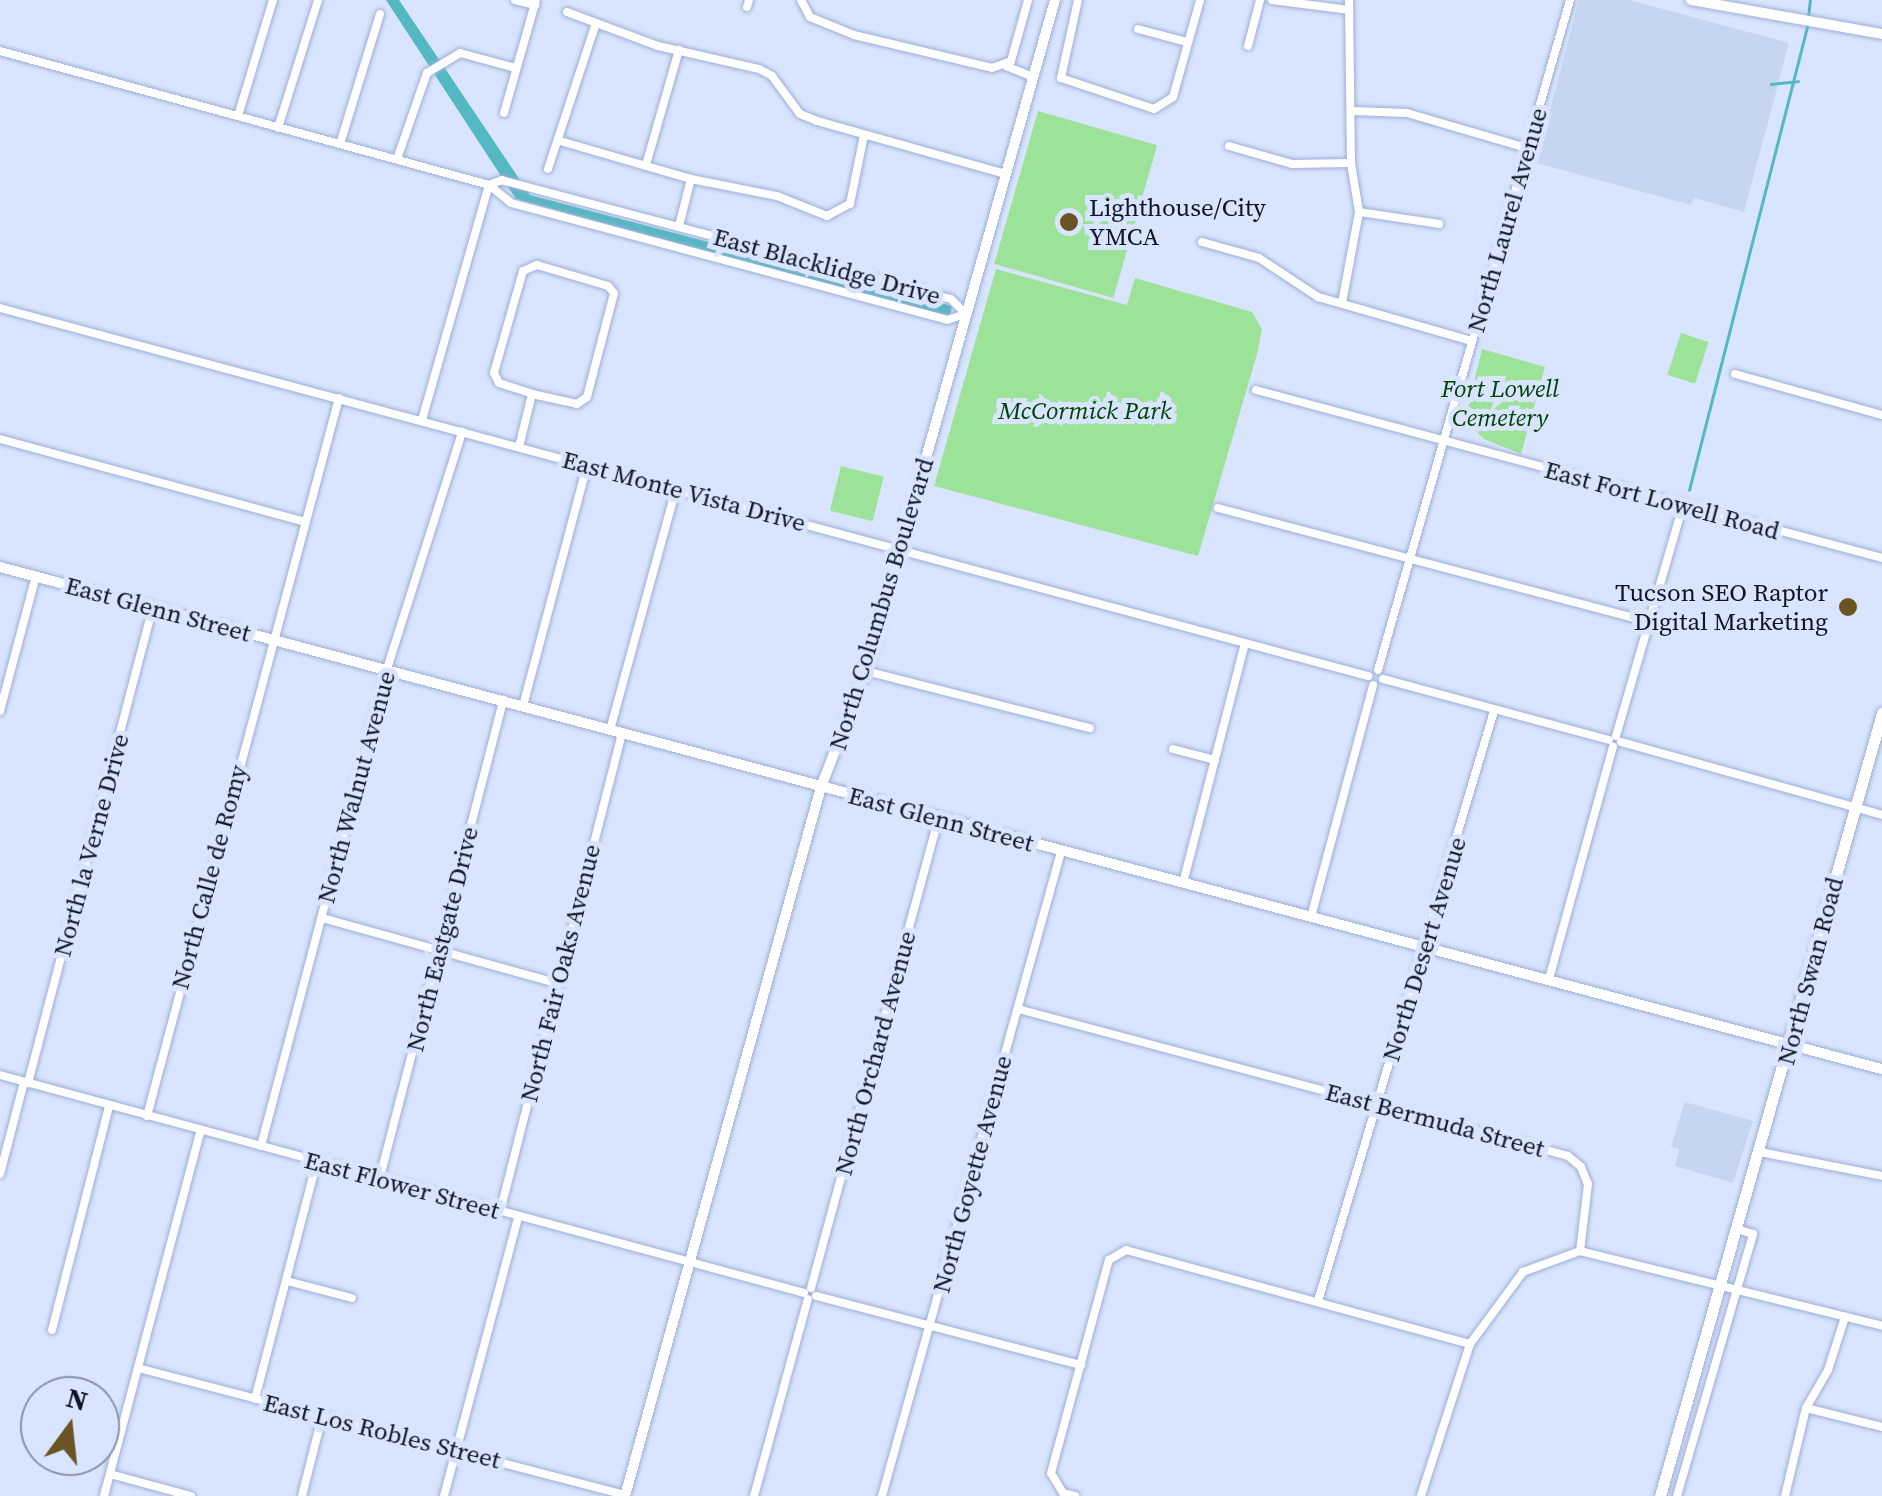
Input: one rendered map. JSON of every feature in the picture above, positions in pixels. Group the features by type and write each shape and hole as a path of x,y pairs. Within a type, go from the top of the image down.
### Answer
{"main road":[{"name":"North Swan Road","path":"1660,1496 1882,713"}],"street":[{"path":"238,116 273,0"},
{"path":"278,128 318,0"},
{"path":"504,113 535,2 515,0"},
{"path":"802,0 810,17 854,35 963,64 1006,66 1033,76"},
{"path":"1006,66 1028,0"},
{"name":"North Columbus Boulevard","path":"625,1495 821,787 866,671 1055,0"},
{"path":"1078,0 1061,78 1154,109 1165,107 1200,0"},
{"path":"1248,46 1260,0"},
{"path":"1272,0 1349,5 1351,163 1359,212 1342,303"},
{"name":"North Laurel Avenue","path":"1380,675 1570,0"},
{"path":"1691,0 1816,26 1882,34"},
{"path":"567,12 596,26 772,76 800,114 1006,174"},
{"path":"340,144 380,14"},
{"path":"548,169 596,26"},
{"path":"1138,29 1186,42"},
{"path":"646,165 679,50"},
{"name":"East Blacklidge Drive","path":"0,51 489,185 511,202 547,212 947,320 966,314 951,299 502,180 489,185"},
{"path":"397,159 427,73 444,61 472,54 516,68"},
{"path":"1353,110 1407,113 1528,148"},
{"path":"560,141 691,180 778,196 827,216 843,213 864,135"},
{"path":"1229,146 1292,164 1351,163"},
{"path":"679,226 691,180"},
{"path":"422,420 489,185"},
{"path":"1359,212 1440,224"},
{"path":"1202,242 1259,258 1308,292 1471,341"},
{"path":"536,266 608,286 614,293 587,397 577,404 532,394 499,383 494,373 523,271 536,266"},
{"name":"East Monte Vista Drive","path":"0,308 1370,680"},
{"path":"1734,374 1882,416"},
{"path":"1256,390 1443,442"},
{"path":"518,446 532,394"},
{"name":"North Calle de Romy","path":"147,1116 339,398"},
{"name":"North Walnut Avenue","path":"261,1146 386,669 462,432"},
{"path":"0,438 305,522"},
{"name":"East Fort Lowell Road","path":"1443,442 1882,558"},
{"path":"522,706 587,465"},
{"path":"610,730 676,489"},
{"path":"1549,980 1683,505"},
{"path":"1218,508 1649,622"},
{"name":"East Glenn Street","path":"0,567 1882,1069"},
{"path":"0,711 36,576"},
{"name":"North la Verne Drive","path":"0,1174 153,608"},
{"path":"1182,883 1245,644"},
{"path":"866,671 1090,728"},
{"path":"1310,917 1370,680 1380,675 1494,710 1882,815"},
{"name":"North Eastgate Drive","path":"380,1177 503,700"},
{"name":"North Desert Avenue","path":"1318,1302 1494,710"},
{"name":"North Fair Oaks Avenue","path":"500,1212 622,733"},
{"path":"1173,749 1215,760"},
{"name":"North Orchard Avenue","path":"754,1496 938,818"},
{"name":"North Goyette Avenue","path":"882,1496 1061,852"},
{"path":"322,918 556,982"},
{"name":"East Bermuda Street","path":"1018,1009 1568,1156 1588,1184 1580,1251"},
{"name":"East Flower Street","path":"0,1076 1081,1365"},
{"path":"52,1330 109,1106"},
{"path":"120,1436 201,1130"},
{"path":"1760,1152 1882,1176"},
{"path":"255,1400 317,1161"},
{"path":"444,1496 518,1217"},
{"name":"North Swan Road","path":"1677,1496 1753,1234 1737,1229"},
{"path":"1075,1496 1063,1493 1052,1473 1110,1260 1126,1250 1470,1344"},
{"path":"1421,1496 1470,1344 1523,1272 1580,1251 1882,1326"},
{"path":"287,1281 352,1298"},
{"path":"1785,1496 1806,1408 1828,1370 1846,1317"},
{"name":"East Los Robles Street","path":"138,1368 625,1495"},
{"path":"1806,1408 1882,1428"},
{"path":"302,1496 322,1417"},
{"path":"117,1476 191,1496"}],"shaded area":[{"path":"386,0 399,0 530,195 952,306 950,317 516,199"},
{"path":"1579,0 1629,0 1789,43 1744,212 1694,198 1691,205 1536,163"},
{"path":"1685,1102 1753,1121 1733,1183 1675,1166 1679,1149 1671,1146"}],"green space":[{"name":"Lighthouse/City YMCA","path":"1038,111 1157,145 1113,298 994,264"},
{"name":"McCormick Park","path":"996,269 1127,305 1135,278 1252,312 1262,329 1257,354 1198,556 934,486"},
{"path":"1681,333 1709,342 1695,384 1667,375"},
{"name":"Fort Lowell Cemetery","path":"1482,349 1545,367 1521,454 1484,439 1465,420"},
{"path":"841,466 884,477 873,521 830,511"}],"waterway":[{"path":"1808,18 1810,0"},
{"path":"1689,490 1807,26"},
{"path":"1771,84 1798,81"}],"place":[{"name":"Lighthouse/City YMCA","path":"1069,222"},
{"name":"Tucson SEO Raptor Digital Marketing","path":"1848,607"}]}
